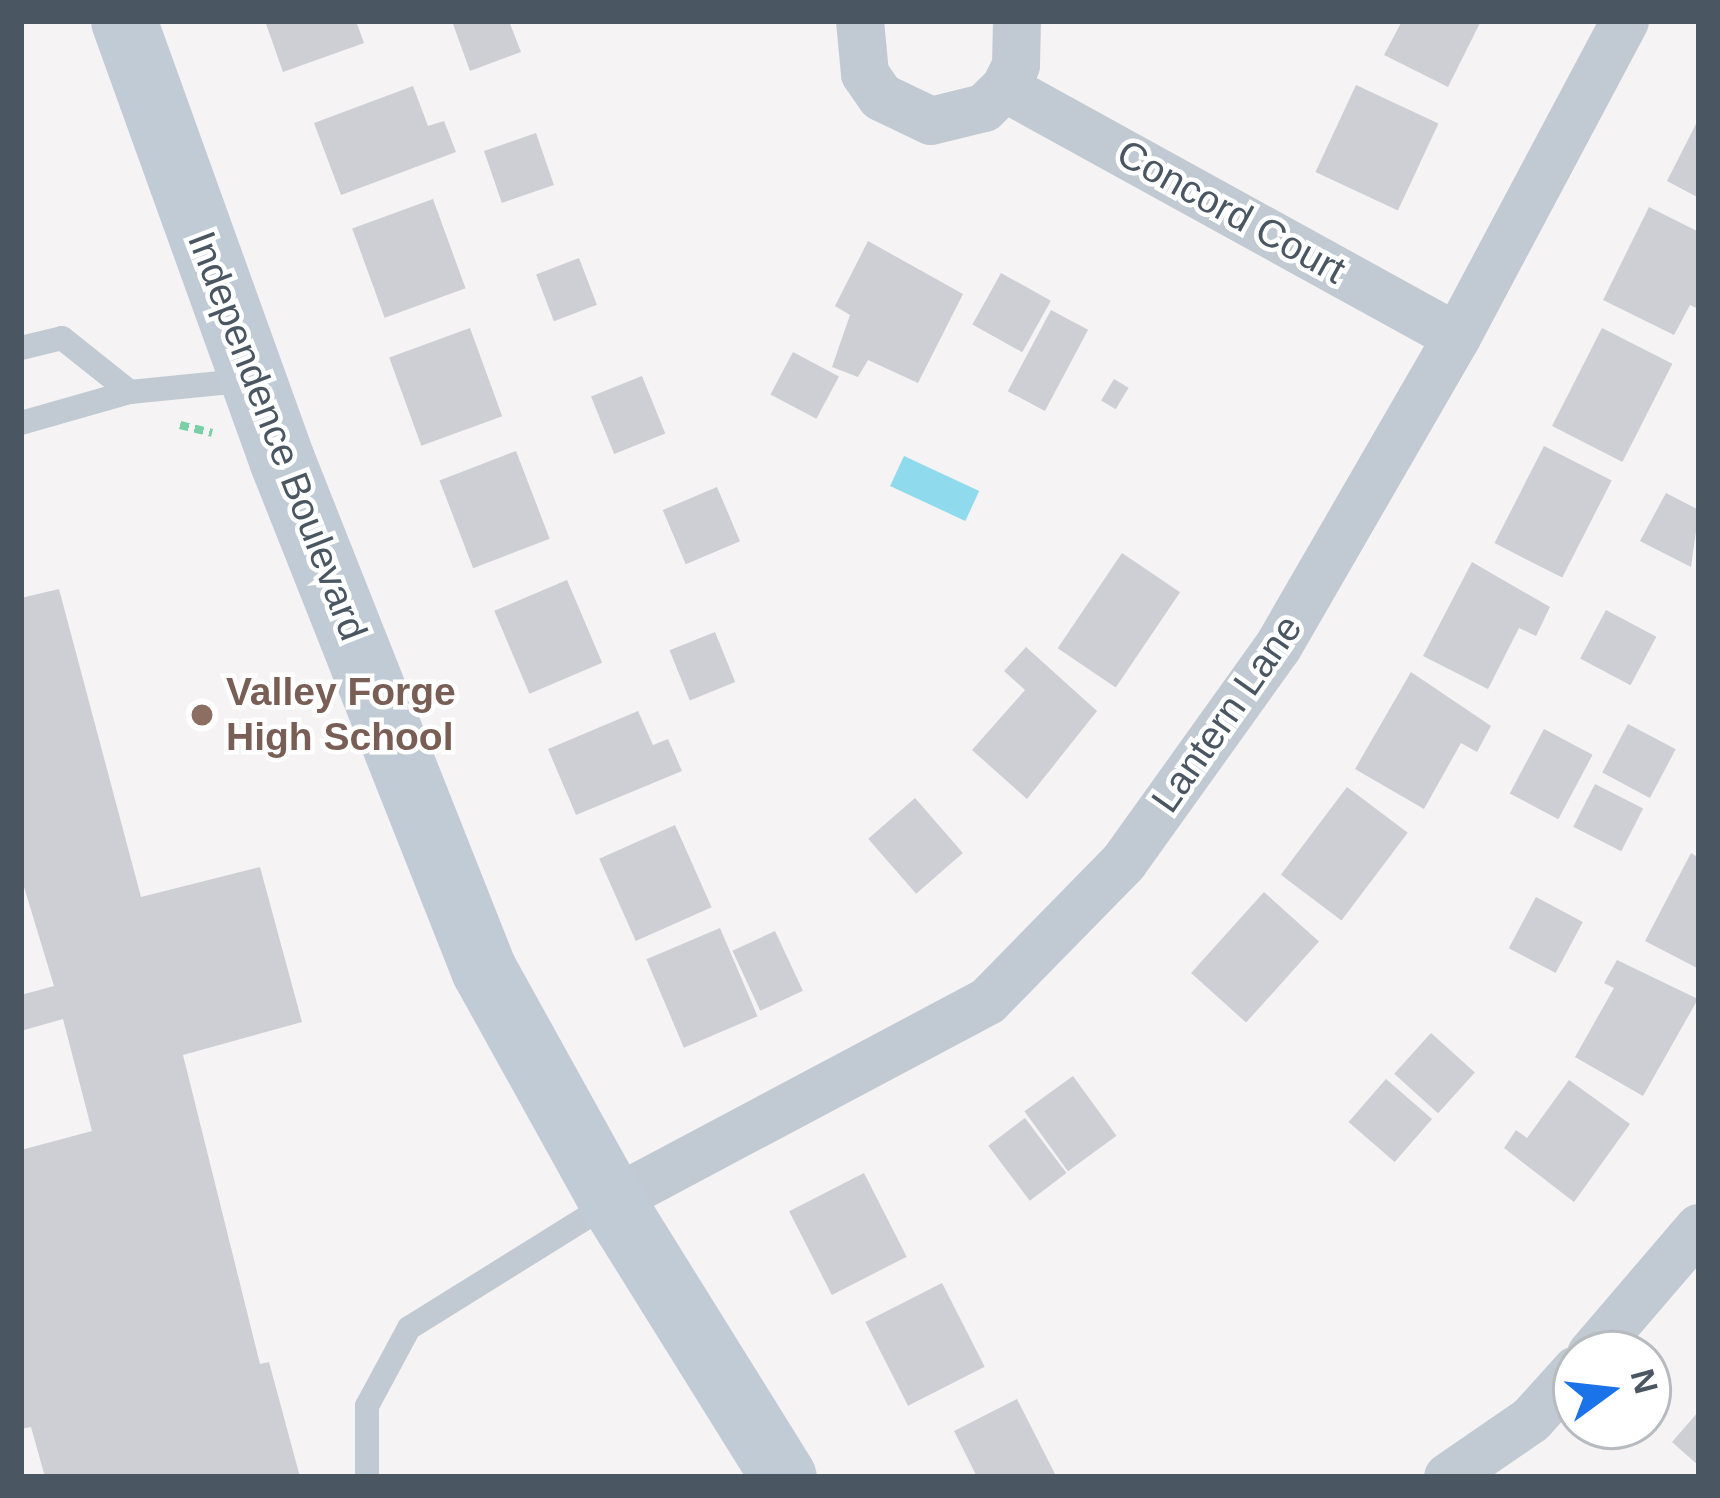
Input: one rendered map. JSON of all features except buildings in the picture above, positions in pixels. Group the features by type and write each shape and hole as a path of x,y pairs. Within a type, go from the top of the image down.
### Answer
{"street":[{"name":"Independence Boulevard","path":"124,21 253,380 484,970 612,1201 784,1477"},
{"path":"860,21 865,74 904,113 959,119 1005,88 1016,65 1017,21"},
{"name":"Lantern Lane","path":"612,1201 988,1000 1124,862 1278,647 1457,337 1625,21"},
{"name":"Concord Court","path":"1005,88 1457,337"},
{"path":"1612,1330 1699,1228"},
{"path":"1448,1477 1531,1420 1552,1397"}],"lane":[{"path":"21,349 62,338 130,392"},
{"path":"21,423 130,392 253,380"},
{"path":"367,1477 367,1406 409,1328 612,1201"}],"path":[{"path":"171,423 214,433"}],"water":[{"path":"904,456 979,491 965,521 890,486"}],"place":[{"name":"Valley Forge High School","path":"202,715"}]}
